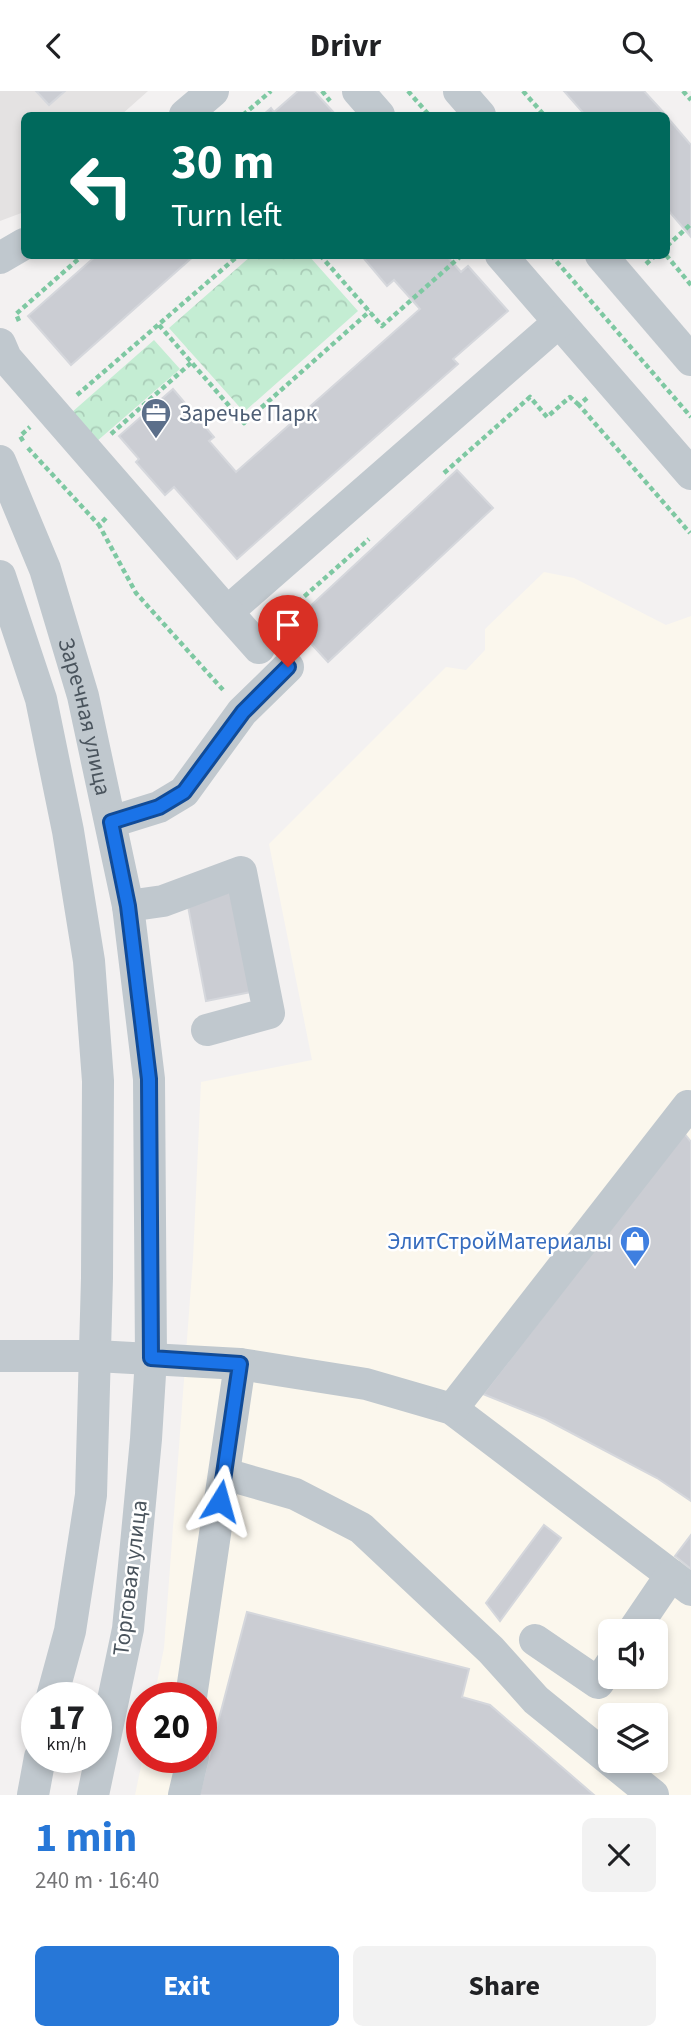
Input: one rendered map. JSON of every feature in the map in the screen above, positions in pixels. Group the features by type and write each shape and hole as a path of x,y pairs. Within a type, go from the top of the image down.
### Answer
{"street":[{"path":"188,112 213,91"},
{"path":"358,91 376,112"},
{"path":"459,91 477,112"},
{"path":"0,258 21,246"},
{"path":"504,259 691,474"},
{"path":"604,259 691,360"},
{"path":"227,612 559,323"},
{"path":"10,334 6,358 259,648"},
{"name":"Заречная улица","path":"0,461 45,569 83,696 128,906 149,1079 151,1358"},
{"name":"Заречная улица","path":"0,576 41,699 68,831 89,961 98,1081 96,1356"},
{"path":"111,822 159,807 184,792 243,712 288,667"},
{"path":"128,906 163,901 241,872 269,1013 207,1030"},
{"path":"452,1409 688,1106 691,1108"},
{"path":"0,1356 96,1356 240,1364 366,1384 452,1409 681,1583 645,1619"},
{"path":"56,1682 70,1631 91,1495 96,1356"},
{"name":"Торговая улица","path":"93,1795 128,1629 151,1358"},
{"path":"193,1682 240,1364"},
{"path":"225,1474 295,1494 361,1528 491,1650 536,1700 653,1795"},
{"path":"535,1640 598,1683"},
{"path":"33,1795 37,1773"},
{"path":"184,1795 189,1773"}],"path":[{"path":"246,112 271,91"},
{"path":"408,91 426,112"},
{"path":"523,91 541,112"},
{"path":"683,91 691,100"},
{"path":"670,243 691,224"},
{"path":"10,334 16,314 78,259"},
{"path":"68,387 76,396 234,259"},
{"path":"324,259 382,326 457,259"},
{"path":"554,259 691,417"},
{"path":"669,259 691,285"},
{"path":"159,325 244,422 370,311"},
{"path":"106,438 191,362"},
{"path":"579,405 608,379"},
{"path":"444,473 530,397 547,417 570,397 690,533"},
{"path":"33,424 20,436 26,445 99,525 136,593 243,712"},
{"path":"99,525 128,498"}],"shaded area":[{"path":"0,91 148,91 124,112 21,112 21,213 0,221"},
{"path":"544,572 574,578 666,625 691,616 691,1795 135,1795 140,1773 217,1773 217,1682 157,1682 164,1648 193,1259 201,1082 312,1060 269,844 446,667 466,670 485,650 485,629"}],"green space":[{"path":"248,259 312,259 358,311 244,412 169,328"},
{"path":"154,340 180,369 96,442 71,413"}],"building":[{"path":"36,91 65,91 49,105"},
{"path":"298,91 314,91 333,112 274,112"},
{"path":"564,91 644,91 663,112 582,112"},
{"path":"670,120 691,145 691,237 670,212"},
{"path":"92,259 190,259 71,365 28,316"},
{"path":"364,259 450,259 461,272 468,266 508,311 453,359 458,364 237,559 174,487 165,495 136,462 139,459 119,436 173,389 214,437 209,441 236,472 420,309 394,280 387,286"},
{"path":"457,470 493,508 328,662 292,623"},
{"path":"236,891 256,991 206,1001 187,901"},
{"name":"ЭлитСтройМатериалы","path":"684,1133 691,1142 691,1501 657,1478 545,1419 483,1394"},
{"path":"544,1525 561,1538 500,1621 486,1603"},
{"path":"691,1535 691,1569 675,1556"},
{"path":"247,1612 469,1669 462,1697 490,1705 594,1795 199,1795 205,1773 217,1773 217,1726"}],"place":[{"name":"Заречье Парк","path":"156,440"},
{"name":"ЭлитСтройМатериалы","path":"635,1268"}],"route":[{"path":"220,1501 240,1364 151,1358 149,1079 128,906 111,822 159,807 184,792 243,712 288,667"}]}
